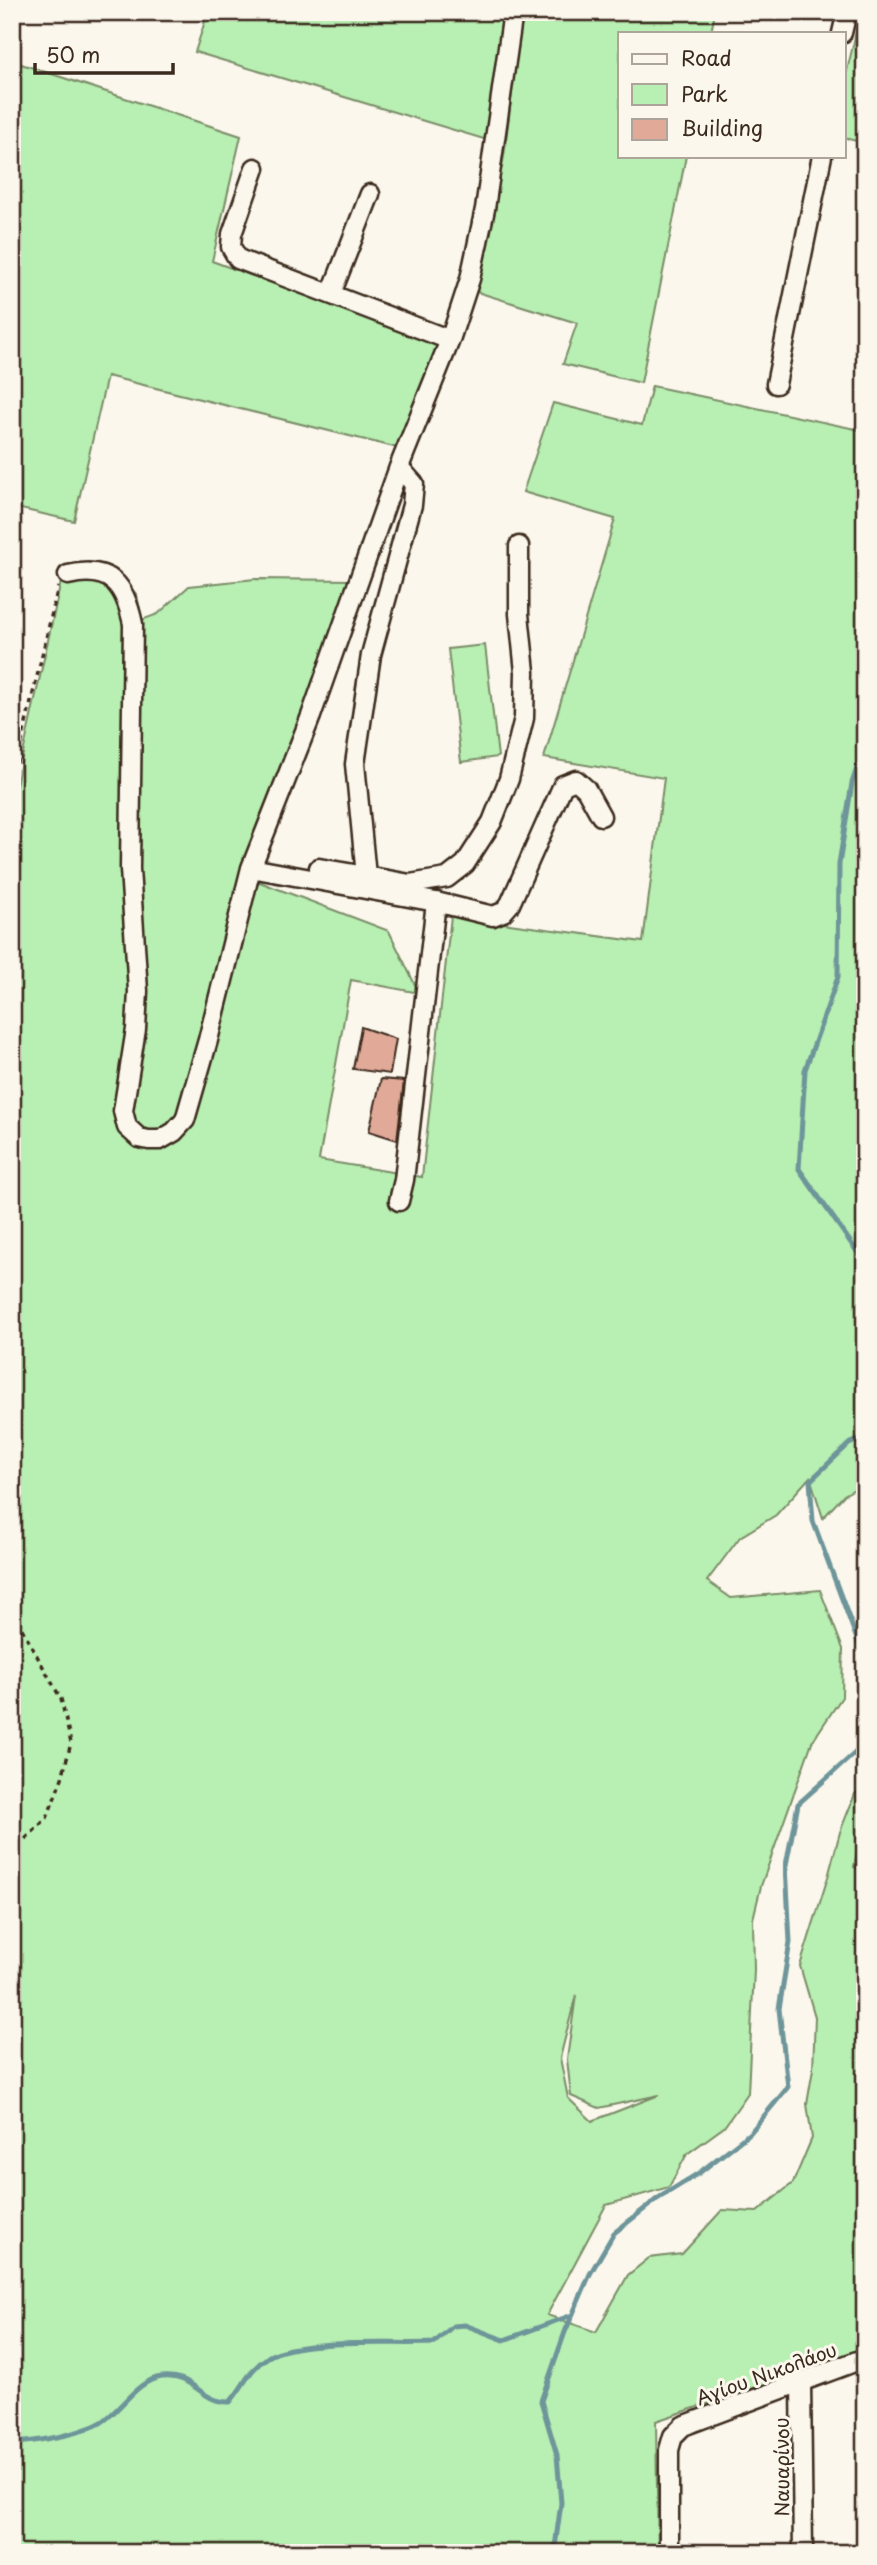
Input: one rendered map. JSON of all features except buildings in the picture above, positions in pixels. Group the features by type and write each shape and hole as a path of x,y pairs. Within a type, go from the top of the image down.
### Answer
{"street":[{"path":"68,575 89,573 110,577 121,588 128,602 133,624 130,869 138,990 136,1029 123,1111 127,1127 139,1138 160,1140 174,1132 185,1120 251,868 311,716 399,467 450,340 470,279 485,209 513,12"},
{"path":"842,32 846,12"},
{"path":"776,384 822,158"},
{"path":"255,168 232,234 231,247 238,259 450,340"},
{"path":"331,294 370,194"},
{"path":"366,876 355,764 371,654 412,505 414,484 399,467"},
{"path":"319,868 410,884 447,878 465,864 492,822 509,779 524,718 525,672 519,614 519,546"},
{"path":"251,868 436,902 493,916 503,912 510,904 563,785 576,780 586,789 601,816"},
{"path":"399,1201 404,1180 436,902"},
{"name":"Αγίου Νικολάου","path":"669,2553 669,2450 673,2437 683,2426 865,2358"},
{"name":"Ναυαρίνου","path":"801,2381 803,2553"}],"path":[{"path":"12,783 57,588 68,575"},
{"path":"12,1611 61,1699 71,1743 62,1779 47,1818 12,1852"}],"green space":[{"path":"208,12 506,12 487,140 195,52"},
{"path":"522,12 715,12 711,32 618,32 618,158 686,158 641,383 563,364 577,323 477,292 504,156"},
{"path":"861,12 865,12 865,143 846,138 846,75"},
{"path":"12,61 241,136 212,261 446,347 406,450 107,376 74,521 12,507"},
{"path":"652,386 865,431 865,1483 844,1495 823,1518 810,1477 776,1515 740,1537 707,1581 731,1598 820,1590 843,1649 842,1697 812,1742 761,1886 753,1919 754,1970 748,2093 724,2127 687,2154 669,2187 606,2205 547,2315 596,2332 628,2275 649,2258 682,2254 722,2210 757,2212 793,2183 812,2138 807,2104 813,2069 815,2017 800,1966 840,1832 855,1794 865,1787 865,1816 854,1867 865,1870 865,2284 862,2285 857,2353 656,2421 658,2553 12,2553 12,803 64,568 120,576 137,595 142,620 158,614 189,586 255,579 355,580 241,875 389,931 419,993 351,980 319,1160 422,1177 451,916 643,942 664,778 544,758 615,519 523,492 553,403 642,425","holes":["576,1995 567,2059 571,2096 599,2108 659,2095 592,2121 568,2098 560,2058"]},
{"path":"485,645 498,757 461,762 448,649"}],"waterway":[{"path":"865,744 852,783 839,864 838,977 805,1070 799,1169 865,1263"},
{"path":"865,1437 849,1444 810,1481 813,1521 865,1661"},
{"path":"558,2553 555,2547 561,2503 557,2455 541,2401 565,2332 590,2274 614,2233 750,2133 788,2087 779,2009 790,1942 786,1865 798,1804 856,1752 865,1739"},
{"path":"12,2443 58,2437 102,2422 153,2379 182,2379 211,2398 230,2402 256,2367 268,2357 282,2351 324,2345 434,2343 453,2326 465,2325 504,2340 572,2315"}]}
